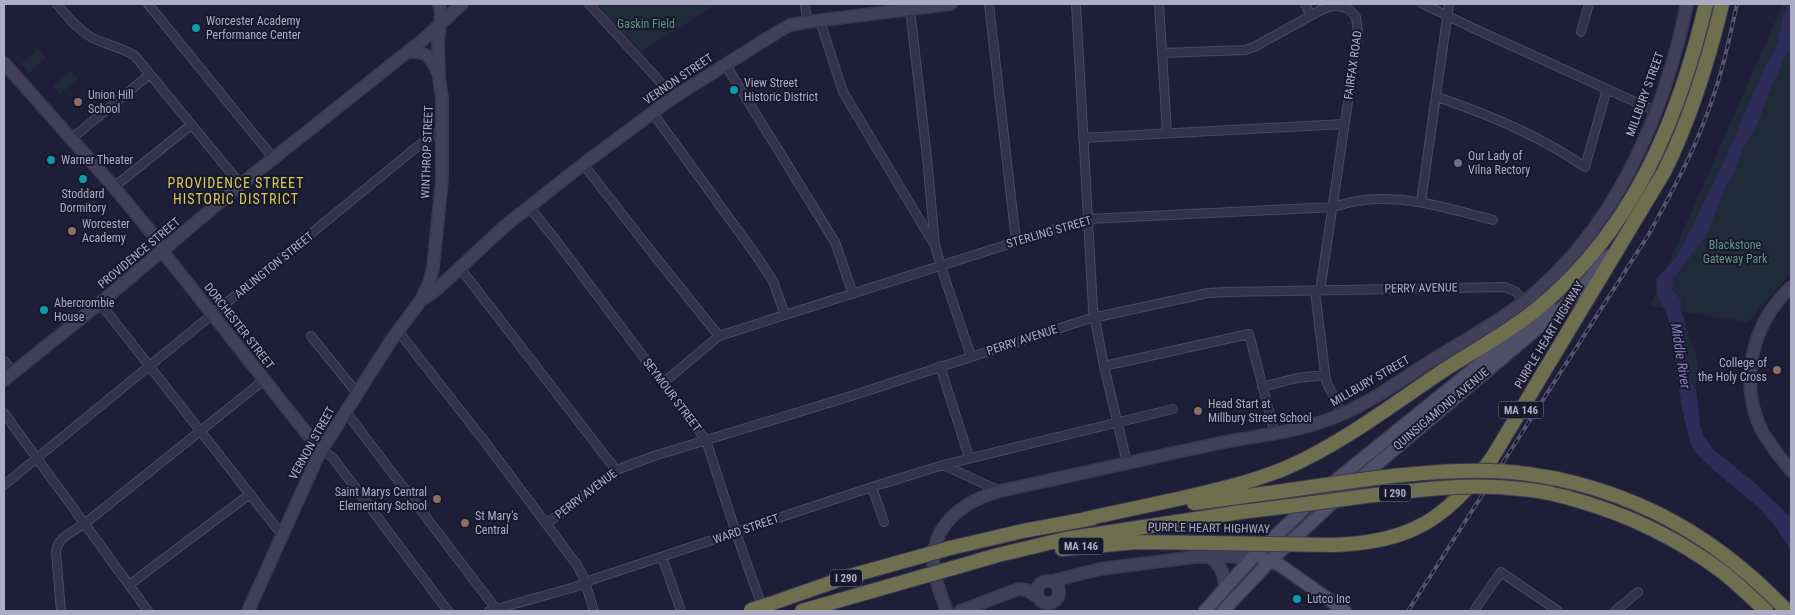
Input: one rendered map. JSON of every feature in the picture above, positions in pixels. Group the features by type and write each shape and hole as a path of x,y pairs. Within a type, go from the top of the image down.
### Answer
{"highway":[{"name":"PURPLE HEART HIGHWAY","path":"1085,519 1234,486 1285,468 1311,456 1348,435 1512,327 1539,307 1578,271 1598,249 1640,186 1656,154 1680,96 1706,4"},
{"name":"PURPLE HEART HIGHWAY","path":"953,568 1076,546 1137,542 1210,549 1355,544 1403,534 1440,515 1459,498 1492,458 1649,198 1677,146 1692,108 1722,4"},
{"name":"I 290","path":"758,609 850,576 950,548 1024,531 1085,519 1261,494 1447,471 1516,472 1558,479 1621,497 1656,512 1693,532 1744,570 1787,611"},
{"name":"I 290","path":"802,611 998,555 1065,539 1241,512 1454,486 1505,487 1549,493 1618,513 1658,531 1692,551 1720,570 1766,611"}],"main road":[{"name":"WINTHROP STREET","path":"421,300 433,268 442,180 442,98 438,78 441,14 439,4"},
{"name":"PROVIDENCE STREET","path":"8,376 407,52 462,4"},
{"name":"VERNON STREET","path":"248,611 322,449 357,393 421,300 436,290 494,237 652,112 725,64 790,25 888,7 910,9 952,4"},
{"name":"MILLBURY STREET","path":"947,611 934,571 934,554 939,537 949,520 964,506 977,499 1000,491 1127,463 1303,428 1342,414 1367,401 1524,302 1562,267 1596,225 1625,178 1656,111 1668,76 1687,4"},
{"path":"407,52 420,52 429,56 438,78"},
{"name":"DORCHESTER STREET","path":"4,63 114,187 160,243 166,256 264,380 312,440 322,449"},
{"name":"QUINSIGAMOND AVENUE","path":"1223,611 1270,561 1389,453 1565,305 1607,258 1649,198"},
{"path":"433,268 447,272 460,268"},
{"name":"QUINSIGAMOND AVENUE","path":"1205,611 1252,558 1343,473 1534,320 1568,287 1578,271"},
{"path":"1791,287 1773,307 1759,332 1753,353 1750,384 1754,407 1762,430 1775,452 1791,471"},
{"path":"1040,603 1036,590 1045,581 1210,549 1270,561 1287,570 1345,611"},
{"path":"1210,549 1225,579 1224,588"},
{"path":"960,611 1018,589 1027,590 1040,603 1054,601 1080,574"},
{"path":"1052,581 1058,586 1054,601"}],"street":[{"path":"56,4 83,32 122,48 135,56 241,185"},
{"path":"148,4 274,159"},
{"path":"589,4 674,97"},
{"path":"805,4 807,22"},
{"path":"989,4 1016,241"},
{"path":"1076,4 1094,317 1127,463"},
{"path":"1159,4 1167,133"},
{"path":"1305,4 1311,15"},
{"path":"1424,4 1656,111"},
{"path":"1421,202 1449,4"},
{"path":"1582,32 1589,4"},
{"name":"FAIRFAX ROAD","path":"1162,52 1245,50 1267,41 1331,5 1339,5 1354,12 1357,20 1356,48 1334,207 1318,291 1326,382 1342,414"},
{"path":"910,9 935,245 971,356"},
{"path":"820,21 842,92 935,245"},
{"path":"725,64 835,242 853,294"},
{"path":"71,139 150,74"},
{"path":"1437,97 1478,111 1534,138 1585,167 1607,89"},
{"path":"652,112 758,258 772,281 785,315"},
{"path":"1083,138 1344,124"},
{"path":"114,187 192,125"},
{"name":"ARLINGTON STREET","path":"4,485 420,145 442,131"},
{"path":"584,164 719,336"},
{"name":"STERLING STREET","path":"663,383 719,336 1088,219 1334,207 1362,200 1397,199 1421,202 1493,220"},
{"name":"SEYMOUR STREET","path":"529,208 555,239 706,440 758,609"},
{"path":"460,268 616,470"},
{"name":"PERRY AVENUE","path":"546,524 616,470 1094,317 1208,293 1505,287 1516,292 1524,302"},
{"path":"100,303 282,534"},
{"path":"398,331 577,565 585,582 594,611"},
{"path":"1104,366 1249,334 1274,434"},
{"path":"311,336 357,393"},
{"path":"4,361 8,376"},
{"path":"940,366 968,459"},
{"path":"1262,387 1297,378 1325,375"},
{"path":"60,611 56,546 61,540 84,524 264,380"},
{"name":"WARD STREET","path":"492,610 575,587 585,582 943,465 1173,409"},
{"path":"4,413 148,611"},
{"path":"345,413 492,610"},
{"name":"DORCHESTER STREET","path":"322,449 334,458 448,611"},
{"path":"943,465 1000,491"},
{"path":"872,487 884,522"},
{"path":"129,585 250,494"},
{"path":"662,557 680,608"},
{"path":"1474,611 1500,572 1558,611"},
{"path":"1615,611 1638,592"}],"green space":[{"name":"Gaskin Field","path":"597,4 717,4 640,52"},
{"name":"Blackstone Gateway Park","path":"1783,4 1791,4 1791,273 1748,322 1650,306"},
{"path":"38,49 46,58 29,73 21,64"},
{"path":"70,70 78,79 60,94 53,86"},
{"path":"1686,325 1698,362 1696,389 1686,377 1683,369 1687,349 1684,337"}],"water":[{"name":"Middle River","path":"1789,4 1791,4 1790,46 1769,92 1757,125 1742,150 1731,179 1726,185 1707,234 1673,279 1672,289 1681,300 1680,309 1686,325 1684,337 1687,349 1683,369 1686,377 1696,389 1703,435 1714,450 1755,483 1791,518 1791,551 1775,526 1758,507 1709,466 1695,452 1690,442 1682,408 1668,317 1657,293 1656,279 1677,257 1723,164 1764,69 1777,45 1783,15"}],"railway":[{"path":"1408,611 1649,234 1701,130 1721,73 1737,4"}],"place":[{"name":"Worcester Academy Performance Center","path":"196,28"},
{"name":"View Street Historic District","path":"734,90"},
{"name":"Union Hill School","path":"78,102"},
{"name":"Warner Theater","path":"51,160"},
{"name":"Our Lady of Vilna Rectory","path":"1458,163"},
{"name":"Stoddard Dormitory","path":"83,179"},
{"name":"Worcester Academy","path":"72,231"},
{"name":"Abercrombie House","path":"44,310"},
{"name":"College of the Holy Cross","path":"1777,370"},
{"name":"Head Start at Millbury Street School","path":"1198,411"},
{"name":"Saint Marys Central Elementary School","path":"437,499"},
{"name":"St Mary's Central","path":"465,523"},
{"name":"Lutco Inc","path":"1297,599"}],"district":[{"name":"PROVIDENCE STREET HISTORIC DISTRICT","path":"236,192"}]}
